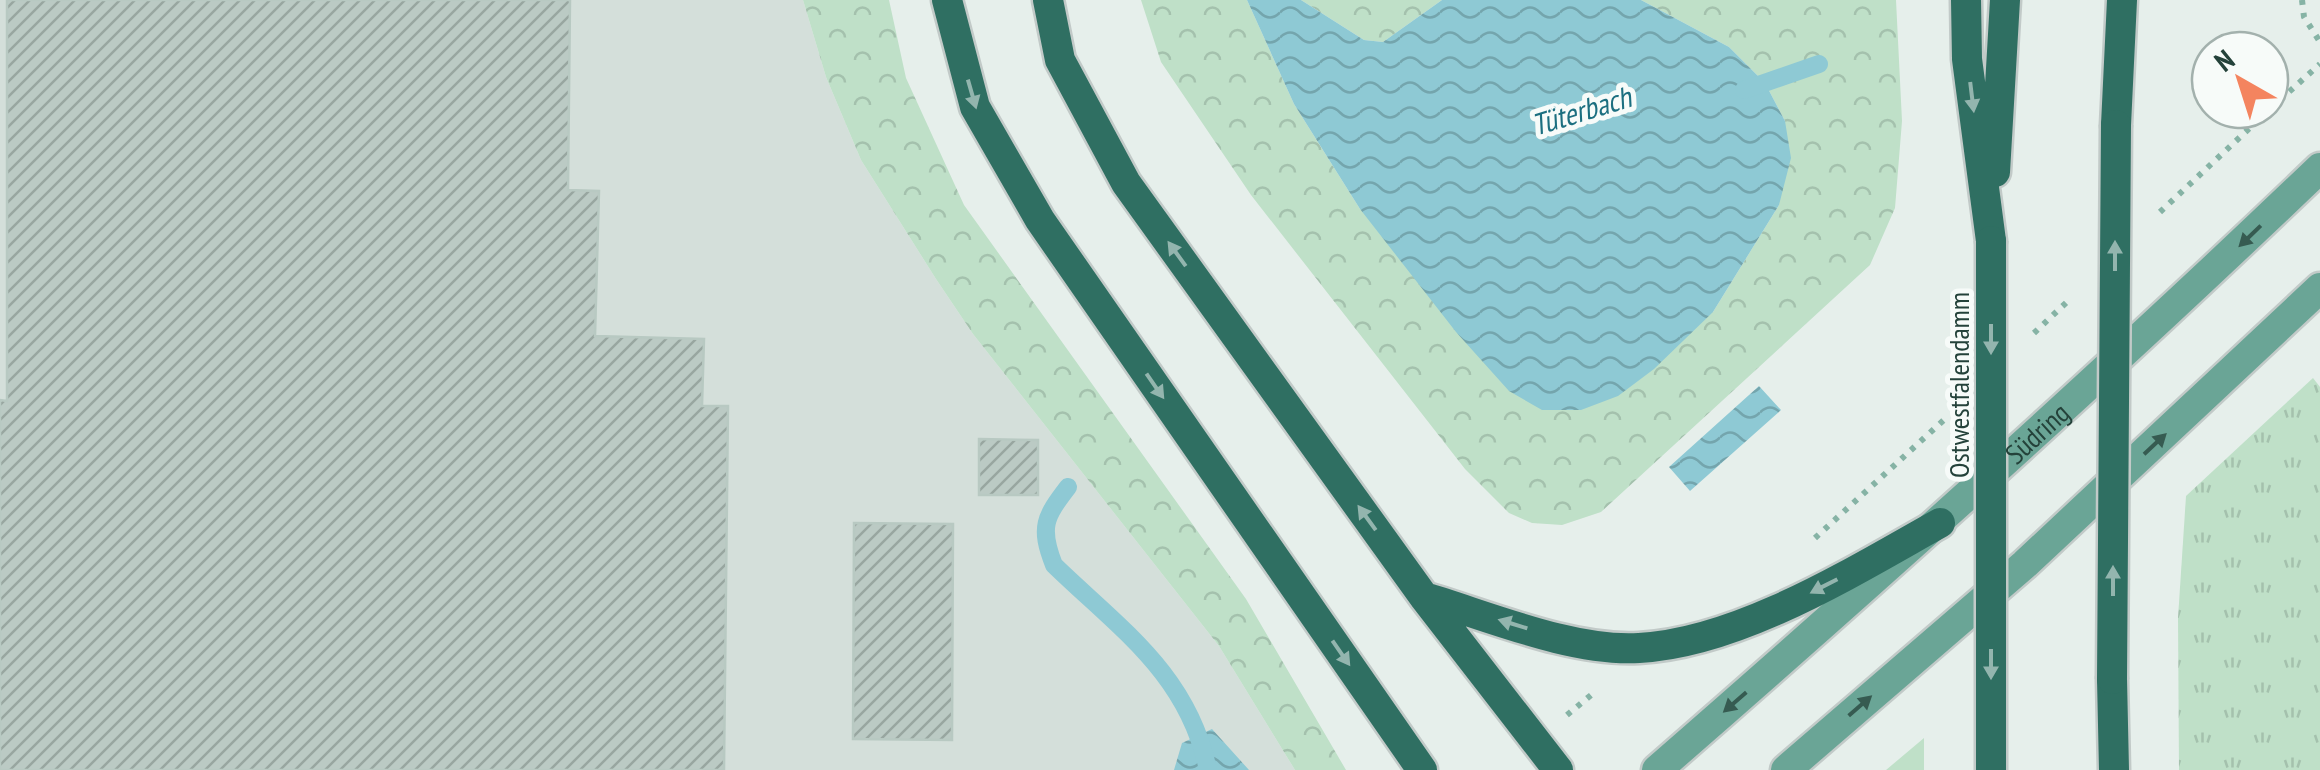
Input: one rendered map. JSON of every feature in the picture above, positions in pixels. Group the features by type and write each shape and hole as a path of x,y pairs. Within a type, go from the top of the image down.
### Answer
{"highway":[{"path":"948,0 974,107 1040,220 1422,770"},
{"path":"1048,0 1060,60 1126,183 1424,597 1558,770"},
{"path":"1966,0 1967,59 1991,242"},
{"name":"Ostwestfalendamm","path":"1992,770 1991,242 2006,0"},
{"path":"2114,770 2116,125 2122,0"},
{"path":"1424,597 1564,638 1640,648 1702,637 1774,611 1940,523"}],"main road":[{"name":"Südring","path":"1657,770 1940,523 2320,168"},
{"path":"1786,770 2025,564 2320,288"}],"path":[{"path":"2302,0 2304,17 2320,42"},
{"path":"2290,91 2320,64"},
{"path":"1535,741 1608,682 1613,647"}],"shaded area":[{"path":"0,0 803,0 826,77 861,160 936,279 973,334 1219,646 1295,770 0,770"}],"green space":[{"path":"803,0 889,0 906,78 964,205 1246,599 1346,770 1295,770 1219,646 973,334 861,160 826,77"},
{"path":"1141,0 1247,0 1294,104 1360,209 1713,312 1779,205 1785,121 1765,83 1729,47 1641,0 1896,0 1902,121 1895,208 1870,265 1601,512 1562,525 1532,523 1509,513 1465,469 1251,195 1161,62"},
{"path":"1301,0 1442,0 1383,42 1364,40"},
{"path":"2313,378 2320,387 2320,770 2179,770 2178,618 2186,496"},
{"path":"1924,738 1924,770 1886,770"}],"water":[{"path":"1247,0 1301,0 1364,40 1383,42 1442,0 1641,0 1729,47 1765,83 1785,121 1791,158 1779,205 1713,312 1654,369 1618,396 1581,410 1542,410 1509,391 1456,332 1360,209 1294,104"},
{"path":"1759,386 1781,410 1690,491 1669,467"},
{"path":"1212,729 1249,770 1174,770 1182,743"}],"building":[{"path":"7,0 570,0 568,190 599,191 595,336 704,339 702,406 728,406 724,770 0,770 0,400 7,401"},
{"path":"979,439 1038,440 1038,495 979,495"},
{"path":"854,523 953,524 952,740 853,739"}],"waterway":[{"name":"Tüterbach","path":"1744,90 1819,64"},
{"name":"Tüterbach","path":"1068,487 1047,523 1054,565 1126,633 1168,680 1185,706 1208,770"}]}
